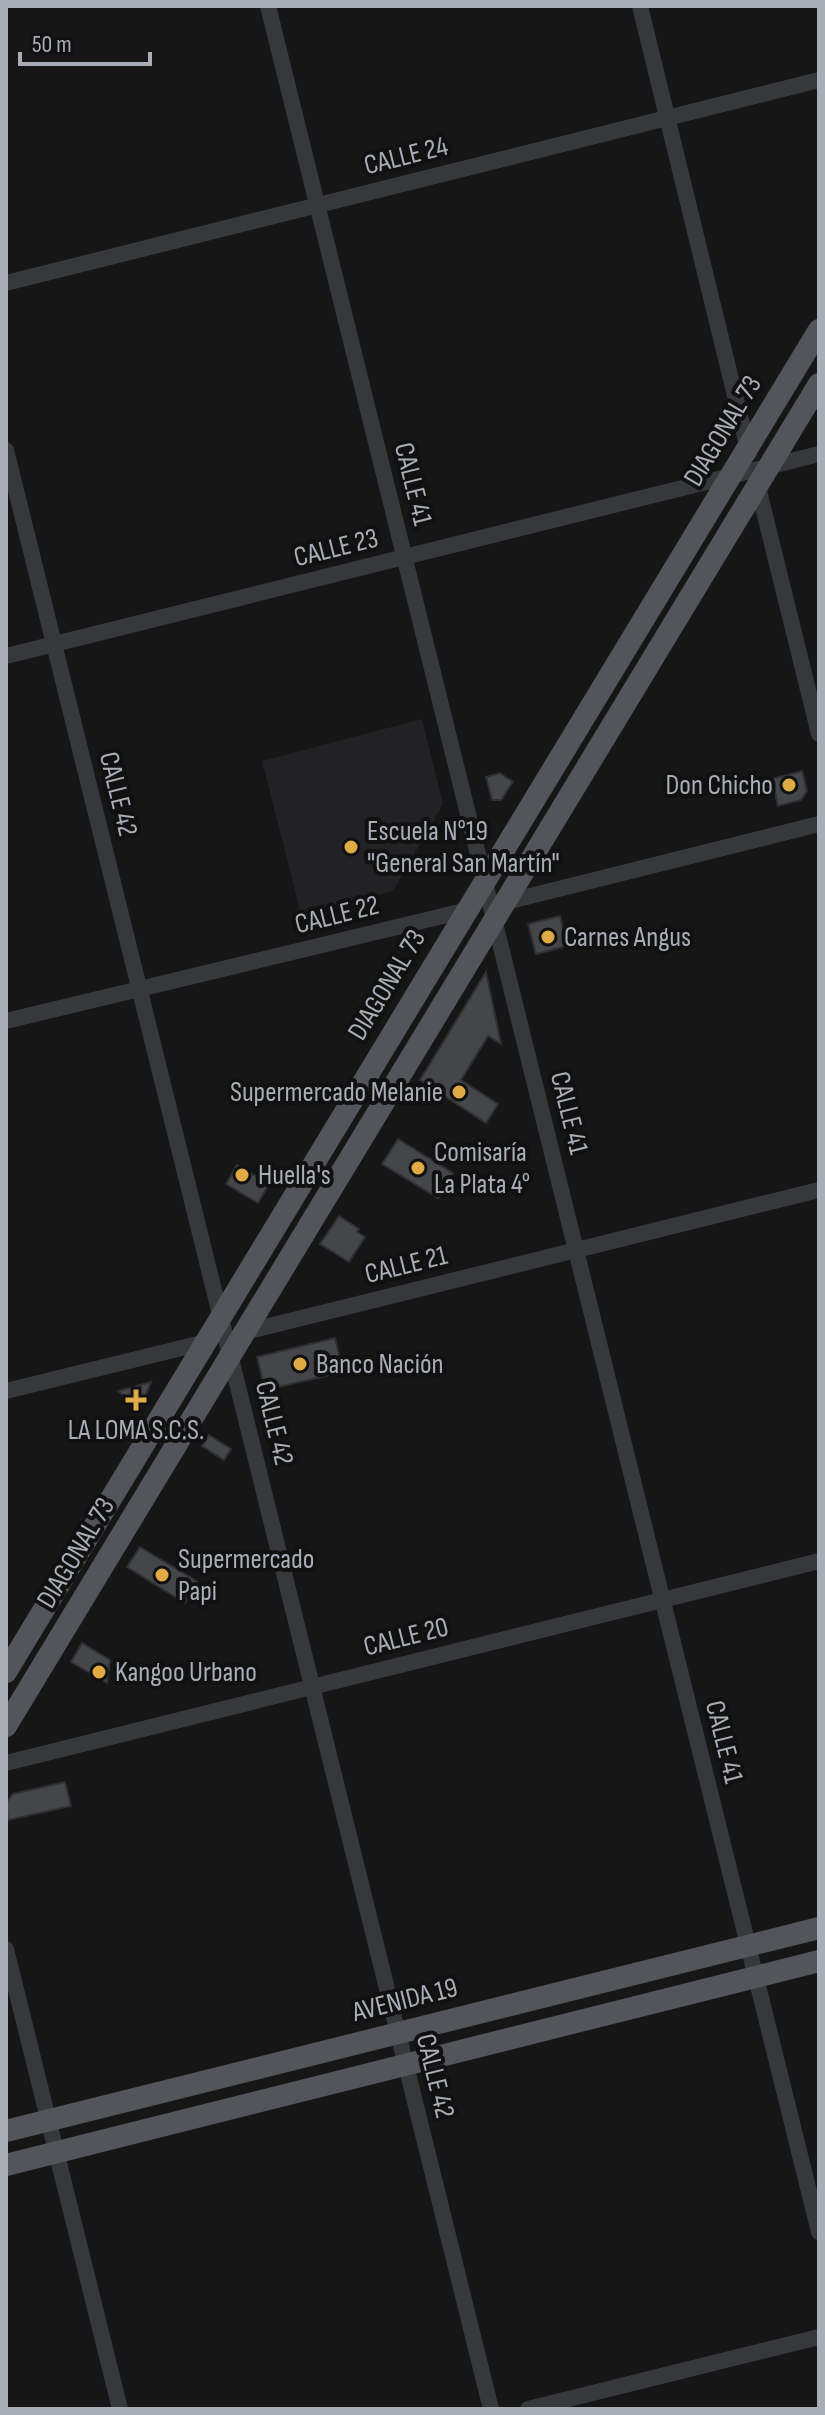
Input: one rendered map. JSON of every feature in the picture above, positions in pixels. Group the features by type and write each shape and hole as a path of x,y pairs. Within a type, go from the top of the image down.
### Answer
{"main road":[{"name":"DIAGONAL 73","path":"489,909 485,882 819,330"},
{"name":"DIAGONAL 73","path":"6,1672 226,1337 489,909 819,384"},
{"name":"DIAGONAL 73","path":"6,1726 226,1337"},
{"name":"AVENIDA 19","path":"6,2131 819,1928"},
{"path":"6,2165 819,1961"}],"street":[{"name":"CALLE 41","path":"268,6 485,882"},
{"path":"640,6 748,447 760,474 819,734"},
{"name":"CALLE 24","path":"6,283 819,80"},
{"name":"CALLE 42","path":"6,450 491,2409"},
{"name":"CALLE 23","path":"6,656 731,476 760,474 819,454"},
{"name":"CALLE 22","path":"6,1021 489,909 819,824"},
{"name":"CALLE 41","path":"489,909 819,2232"},
{"name":"CALLE 21","path":"6,1391 819,1190"},
{"name":"CALLE 20","path":"6,1763 819,1561"},
{"path":"6,1949 120,2409"},
{"path":"528,2409 819,2337"}],"shaded area":[{"name":"Escuela N°19 \"General San Martín\"","path":"422,719 443,804 393,891 301,914 262,761"}],"building":[{"name":"Don Chicho","path":"802,771 807,791 801,800 778,806 772,779"},
{"path":"500,773 513,782 501,800 492,800 486,777"},
{"name":"Carnes Angus","path":"560,916 567,946 536,954 528,924"},
{"path":"486,972 501,1044 488,1036 461,1080 498,1104 486,1123 420,1080"},
{"name":"Comisaría La Plata 4°","path":"398,1139 453,1173 438,1198 382,1164"},
{"name":"Huella's","path":"237,1165 269,1184 258,1203 226,1184"},
{"path":"339,1216 359,1229 357,1232 365,1237 349,1262 320,1244"},
{"name":"Banco Nación","path":"335,1338 343,1372 265,1390 257,1357"},
{"name":"LA LOMA S.C.S.","path":"151,1382 140,1409 118,1391"},
{"path":"209,1435 231,1449 224,1460 202,1446"},
{"name":"Supermercado Papi","path":"140,1547 198,1582 185,1603 127,1567"},
{"name":"Kangoo Urbano","path":"82,1643 110,1660 107,1683 71,1662"},
{"path":"65,1782 71,1806 8,1820 6,1803 13,1794"}],"place":[{"name":"Don Chicho","path":"789,785"},
{"name":"Escuela N°19 \"General San Martín\"","path":"351,847"},
{"name":"Carnes Angus","path":"548,937"},
{"name":"Supermercado Melanie","path":"459,1092"},
{"name":"Comisaría La Plata 4°","path":"418,1168"},
{"name":"Huella's","path":"242,1175"},
{"name":"Banco Nación","path":"300,1364"},
{"name":"LA LOMA S.C.S.","path":"136,1400"},
{"name":"Supermercado Papi","path":"162,1575"},
{"name":"Kangoo Urbano","path":"99,1672"}]}
